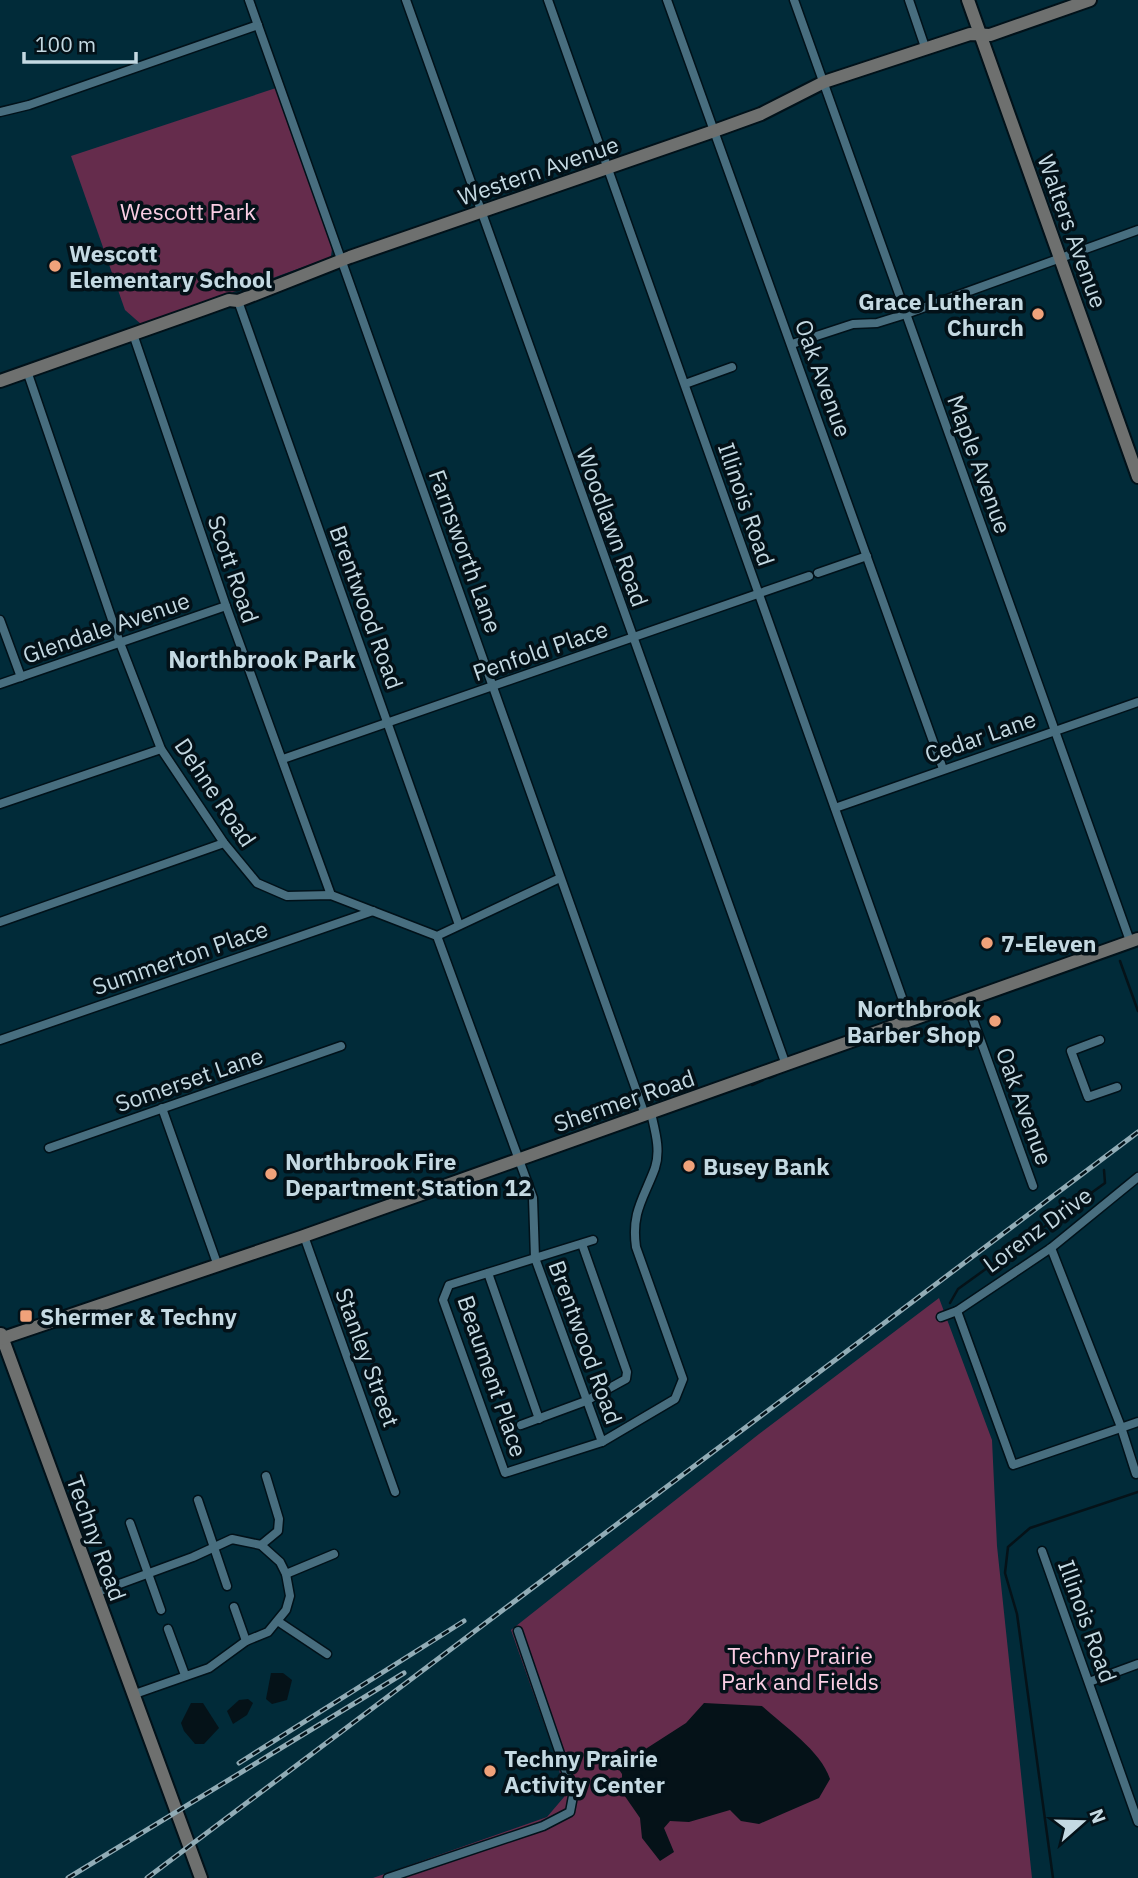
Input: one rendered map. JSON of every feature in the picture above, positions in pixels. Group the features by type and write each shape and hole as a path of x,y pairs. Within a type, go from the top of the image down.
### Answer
{"main road":[{"name":"Walters Avenue","path":"968,0 1137,472"},
{"name":"Western Avenue","path":"0,381 229,300 238,301 342,260 761,114 824,82 925,47 980,33 990,35 1082,1"},
{"name":"Shermer Road","path":"1,1338 304,1236 1134,940"},
{"name":"Techny Road","path":"1,1338 201,1878"},
{"name":"Techny Road","path":"155,1758 155,1773 193,1878"}],"street":[{"name":"Farnsworth Lane","path":"249,0 657,1145 656,1167 642,1194 634,1231 636,1247 683,1379 681,1390 675,1399 602,1442"},
{"name":"Woodlawn Road","path":"407,0 632,639 786,1065"},
{"name":"Illinois Road","path":"548,0 910,1020"},
{"name":"Oak Avenue","path":"667,0 943,769"},
{"name":"Maple Avenue","path":"794,0 1055,731 1134,940"},
{"path":"909,0 925,47"},
{"path":"0,112 29,105 258,25"},
{"path":"792,344 853,324 877,323 906,314 1138,230"},
{"name":"Brentwood Road","path":"238,301 459,925"},
{"name":"Scott Road","path":"133,334 226,606 331,895"},
{"path":"685,384 732,367"},
{"name":"Dehne Road","path":"27,371 120,643 161,749 224,843 257,883 287,896 331,895 438,936"},
{"path":"818,573 867,556"},
{"name":"Penfold Place","path":"283,759 809,576"},
{"name":"Glendale Avenue","path":"0,684 226,606"},
{"path":"0,620 21,677"},
{"name":"Cedar Lane","path":"835,808 1138,702"},
{"path":"0,804 161,749"},
{"path":"0,922 224,843"},
{"path":"438,936 560,878"},
{"name":"Summerton Place","path":"0,1040 373,911"},
{"name":"Brentwood Road","path":"438,936 533,1198 535,1258 602,1442"},
{"name":"Oak Avenue","path":"966,1000 1033,1186"},
{"path":"1101,1040 1071,1051 1088,1097 1117,1087"},
{"name":"Somerset Lane","path":"49,1148 341,1046"},
{"path":"162,1108 218,1266"},
{"name":"Lorenz Drive","path":"941,1317 957,1311 1051,1248 1138,1177"},
{"name":"Stanley Street","path":"304,1236 395,1492"},
{"path":"538,1419 488,1273 593,1240"},
{"path":"521,1425 586,1401 626,1379 628,1372 582,1244"},
{"path":"1051,1248 1121,1427 1136,1474"},
{"name":"Beaument Place","path":"488,1273 449,1286 444,1290 443,1300 505,1473 602,1442"},
{"path":"957,1311 1013,1465 1138,1422"},
{"path":"261,1545 278,1531 279,1519 266,1476"},
{"path":"198,1500 228,1586"},
{"path":"130,1523 162,1610"},
{"path":"95,1593 193,1558 232,1539 261,1545 280,1562 286,1574 290,1596 279,1622 268,1632 246,1641 209,1668 132,1695"},
{"name":"Illinois Road","path":"1042,1551 1138,1822"},
{"path":"286,1574 334,1554"},
{"path":"233,1607 246,1641"},
{"path":"279,1622 327,1654"},
{"path":"168,1629 185,1675"},
{"path":"388,1878 543,1826 570,1812 573,1796 570,1783 518,1631"},
{"path":"1089,1682 1138,1664"}],"green space":[{"name":"Wescott Park","path":"276,88 332,248 331,257 142,325 125,310 71,156"},
{"name":"Techny Prairie Park and Fields","path":"939,1298 992,1440 997,1546 1032,1878 373,1878 547,1817 564,1797 558,1763 511,1630 759,1434"}],"shaded area":[{"path":"271,1673 283,1673 292,1680 287,1700 272,1704 266,1699"},
{"path":"248,1699 253,1703 247,1715 233,1724 227,1711 239,1700"},
{"path":"191,1703 203,1703 219,1728 204,1744 195,1744 181,1723"},
{"path":"704,1703 762,1706 810,1749 830,1779 819,1798 759,1824 741,1821 730,1810 689,1822 670,1821 664,1828 674,1852 660,1861 642,1838 640,1818 622,1792 622,1774 612,1759 613,1753 619,1748 628,1748 635,1756 634,1761 644,1762 644,1750 686,1723"}],"waterway":[{"path":"1120,961 1138,1011"},
{"path":"769,1078 776,1075"},
{"path":"752,1085 763,1080"},
{"path":"950,1303 958,1289 1105,1183 1104,1170"},
{"path":"1053,1878 1017,1614 1005,1573 1008,1547 1030,1528 1138,1492"}],"railway":[{"path":"147,1878 1138,1132"},
{"path":"239,1763 464,1621"},
{"path":"68,1878 404,1673"}],"place":[{"name":"Wescott Elementary School","path":"55,266"},
{"name":"Grace Lutheran Church","path":"1038,314"},
{"name":"7-Eleven","path":"987,943"},
{"name":"Northbrook Barber Shop","path":"995,1021"},
{"name":"Busey Bank","path":"689,1166"},
{"name":"Northbrook Fire Department Station 12","path":"271,1174"},
{"name":"Shermer & Techny","path":"26,1316"},
{"name":"Techny Prairie Activity Center","path":"490,1771"}],"district":[{"name":"Northbrook Park","path":"262,659"}]}
